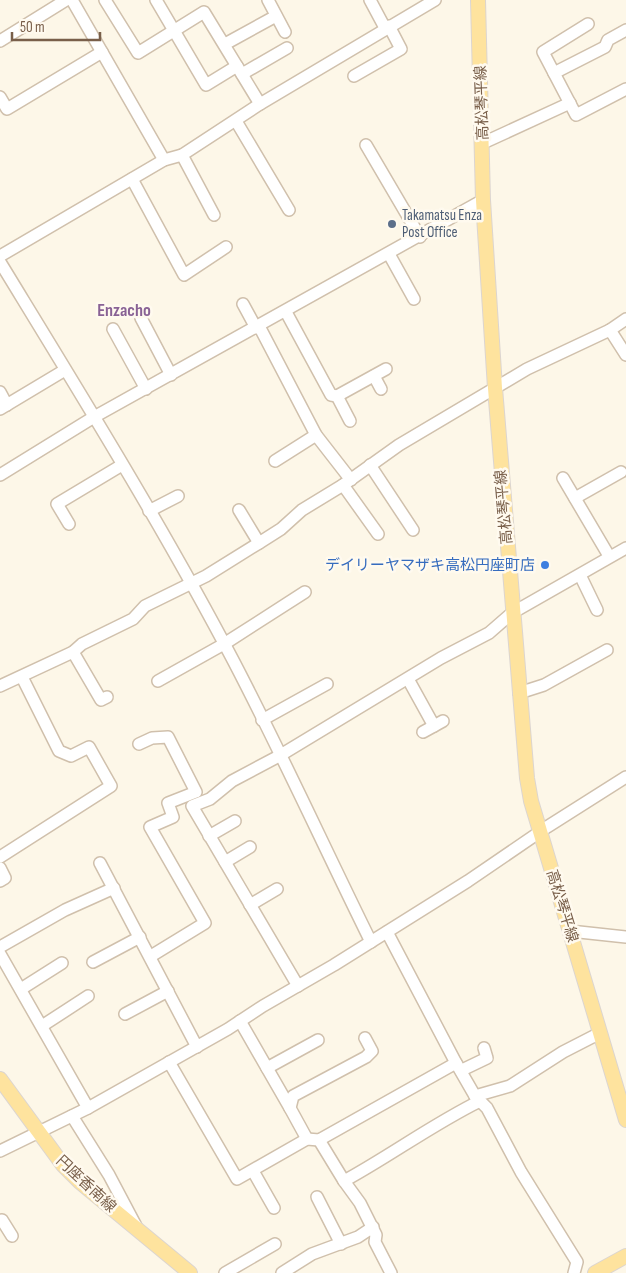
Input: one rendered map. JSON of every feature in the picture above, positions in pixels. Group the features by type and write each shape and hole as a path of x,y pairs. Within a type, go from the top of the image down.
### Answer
{"main road":[{"name":"高松琴平線","path":"478,0 483,200 494,388 527,778 540,832 626,1120"},
{"name":"円座香南線","path":"0,1079 51,1151 74,1177 190,1273"},
{"path":"596,1273 626,1256"}],"street":[{"path":"0,40 66,0"},
{"path":"72,0 164,160"},
{"path":"104,0 138,52 204,12 260,104"},
{"path":"156,0 206,85 287,48"},
{"path":"268,0 285,32"},
{"path":"354,76 401,49 370,0"},
{"path":"0,256 164,160 182,155 260,104 435,0"},
{"path":"225,44 276,16"},
{"path":"588,24 543,52 576,115 626,89"},
{"path":"554,73 605,47 608,40 626,30"},
{"path":"0,97 7,109 102,52"},
{"path":"483,143 570,103"},
{"path":"236,121 289,210"},
{"path":"366,144 420,236"},
{"path":"182,155 214,215"},
{"path":"132,179 184,275 226,247"},
{"path":"0,475 94,417 286,312 483,200"},
{"path":"389,254 414,299"},
{"path":"0,262 94,417 224,644 371,942"},
{"path":"243,304 258,327 316,435 378,534"},
{"path":"286,312 331,395 337,396 386,370"},
{"path":"141,318 171,375"},
{"path":"0,686 72,652 82,644 133,619 145,606 190,582 206,576 281,529 302,510 347,483 399,445 494,388 554,355 610,330 626,319"},
{"path":"113,329 146,389"},
{"path":"610,330 626,355"},
{"path":"0,392 4,407 65,370"},
{"path":"374,376 381,390"},
{"path":"337,396 350,421"},
{"path":"276,462 316,435"},
{"path":"69,524 57,504 122,465"},
{"path":"370,465 413,530"},
{"path":"575,498 621,472"},
{"path":"563,478 609,556"},
{"path":"149,512 178,496"},
{"path":"239,510 259,543"},
{"path":"298,986 192,806 210,799 232,781 279,756 441,658 489,633 512,613 626,548"},
{"path":"580,575 597,610"},
{"path":"158,681 224,644 305,592"},
{"path":"519,693 544,685 607,650"},
{"path":"72,652 101,700 107,697"},
{"path":"0,857 111,786 88,747 71,756 59,751 22,677"},
{"path":"408,679 439,724 423,732"},
{"path":"262,720 327,684"},
{"path":"139,744 152,738 168,737 196,792 168,802 173,816 150,827 205,923 151,956"},
{"path":"0,1150 88,1108 197,1047 387,932 626,777"},
{"path":"210,836 236,821"},
{"path":"225,862 250,847"},
{"path":"100,862 151,956 197,1047"},
{"path":"0,868 5,878 0,881"},
{"path":"0,947 65,910 114,888"},
{"path":"250,905 277,888"},
{"path":"570,931 626,937"},
{"path":"387,932 459,1067 478,1098 487,1108 521,1172 577,1262 574,1273"},
{"path":"93,962 140,937"},
{"path":"0,954 88,1108"},
{"path":"21,989 62,963"},
{"path":"125,1014 168,991"},
{"path":"42,1026 88,996"},
{"path":"240,1021 290,1108 360,1203 376,1235 375,1242 391,1273"},
{"path":"344,1181 381,1161 478,1098 510,1086 562,1052 600,1033"},
{"path":"290,1108 293,1096 366,1057 372,1050 365,1038"},
{"path":"267,1068 318,1040"},
{"path":"169,1062 237,1180 313,1139 459,1067 487,1058 484,1048"},
{"path":"72,1116 139,1231"},
{"path":"253,1171 274,1208"},
{"path":"317,1197 341,1244"},
{"path":"0,1222 2,1220 12,1236"},
{"path":"282,1273 312,1254 358,1237 372,1228"},
{"path":"225,1273 275,1244"}],"place":[{"name":"Takamatsu Enza Post Office","path":"392,224"},
{"name":"デイリーヤマザキ高松円座町店","path":"545,565"}],"district":[{"name":"Enzacho","path":"124,310"}]}
